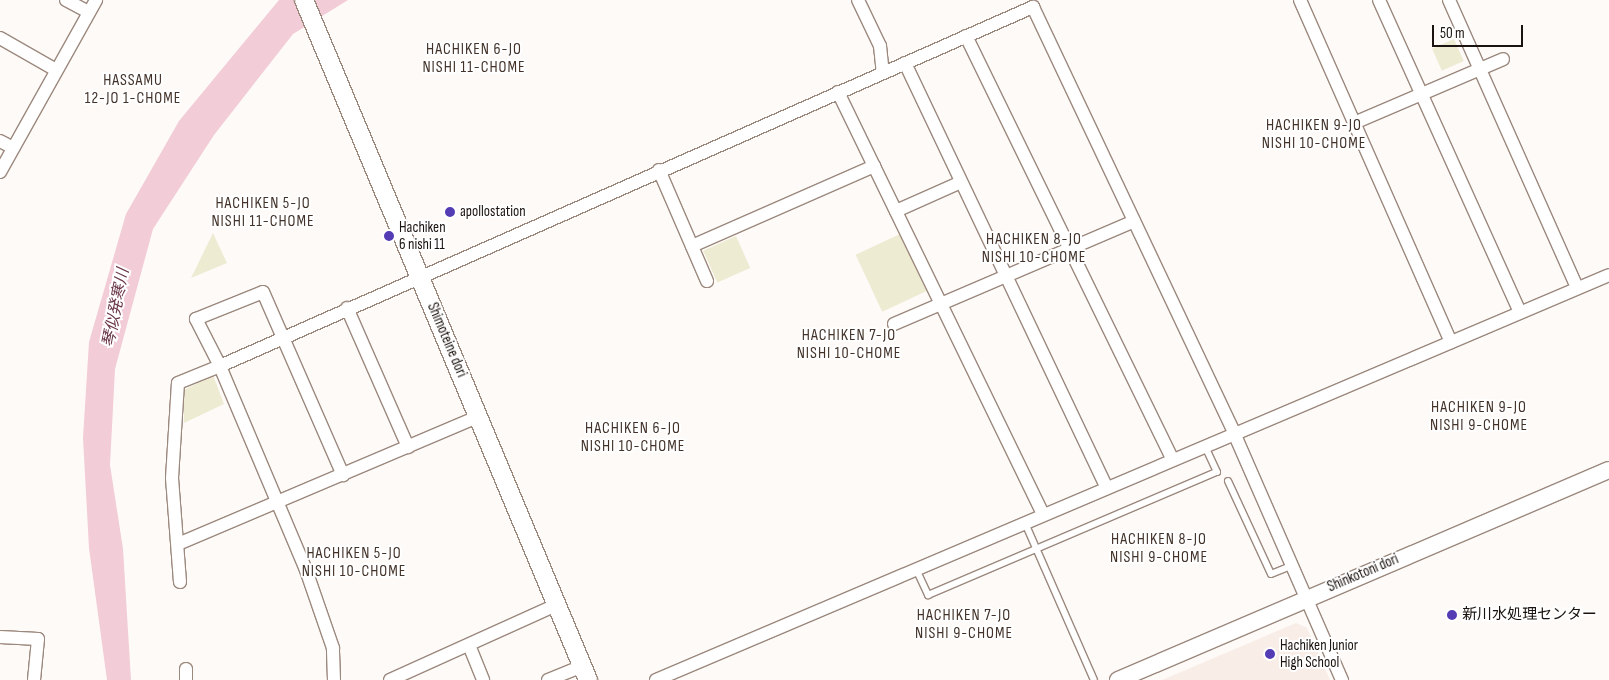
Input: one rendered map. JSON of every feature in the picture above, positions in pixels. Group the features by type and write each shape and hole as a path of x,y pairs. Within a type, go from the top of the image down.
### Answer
{"main road":[{"name":"Shimoteine dori","path":"304,0 480,416 585,673"}],"street":[{"path":"66,0 89,12"},
{"path":"0,172 96,0"},
{"path":"858,0 880,46 883,73"},
{"path":"1300,0 1451,342"},
{"path":"1379,0 1520,312"},
{"path":"1449,0 1576,288"},
{"path":"180,582 172,478 178,383 659,170 1032,8 1234,433 1342,680"},
{"path":"966,36 1172,459"},
{"path":"0,38 56,70"},
{"path":"1354,122 1479,67 1503,59"},
{"path":"905,63 1004,276 1106,487"},
{"path":"838,92 938,303 1042,514"},
{"path":"0,140 13,148"},
{"path":"692,246 874,166"},
{"path":"659,170 707,282"},
{"path":"896,211 961,182"},
{"path":"894,324 938,303 1134,221"},
{"path":"656,680 1042,514 1609,275"},
{"path":"334,680 334,648 279,503 220,366 196,319 263,292 343,475"},
{"path":"347,308 408,447"},
{"path":"178,544 279,503 480,416"},
{"name":"Shinkotoni dori","path":"1118,680 1307,597 1609,470"},
{"path":"390,680 558,604"},
{"path":"0,637 38,639 34,680"},
{"path":"469,645 483,680"},
{"path":"548,680 585,673"}],"lane":[{"path":"915,568 928,595 1217,472 1204,446"},
{"path":"1228,481 1271,574 1293,565"},
{"path":"1024,522 1094,680"}],"shaded area":[{"path":"1454,39 1464,61 1442,71 1432,49"},
{"path":"213,233 227,263 191,278"},
{"path":"900,234 927,291 882,312 856,255"},
{"path":"736,236 750,268 717,283 703,251"},
{"path":"213,375 224,404 184,423 184,390"},
{"name":"Hachiken Junior High School","path":"1296,623 1307,628 1330,680 1162,680"}],"water":[{"name":"琴似発寒川","path":"279,0 348,0 293,34 214,135 153,229 115,369 110,465 123,549 131,680 107,680 89,548 83,438 89,342 126,214 179,121"}],"place":[{"name":"apollostation","path":"450,212"},
{"name":"Hachiken 6 nishi 11","path":"389,236"},
{"name":"新川水処理センター","path":"1452,615"},
{"name":"Hachiken Junior High School","path":"1270,654"}],"district":[{"name":"HACHIKEN 6-JO NISHI 11-CHOME","path":"474,59"},
{"name":"HASSAMU 12-JO 1-CHOME","path":"133,90"},
{"name":"HACHIKEN 9-JO NISHI 10-CHOME","path":"1314,135"},
{"name":"HACHIKEN 5-JO NISHI 11-CHOME","path":"263,213"},
{"name":"HACHIKEN 8-JO NISHI 10-CHOME","path":"1034,249"},
{"name":"HACHIKEN 7-JO NISHI 10-CHOME","path":"849,345"},
{"name":"HACHIKEN 9-JO NISHI 9-CHOME","path":"1479,417"},
{"name":"HACHIKEN 6-JO NISHI 10-CHOME","path":"633,438"},
{"name":"HACHIKEN 8-JO NISHI 9-CHOME","path":"1159,549"},
{"name":"HACHIKEN 5-JO NISHI 10-CHOME","path":"354,563"},
{"name":"HACHIKEN 7-JO NISHI 9-CHOME","path":"964,625"}]}
